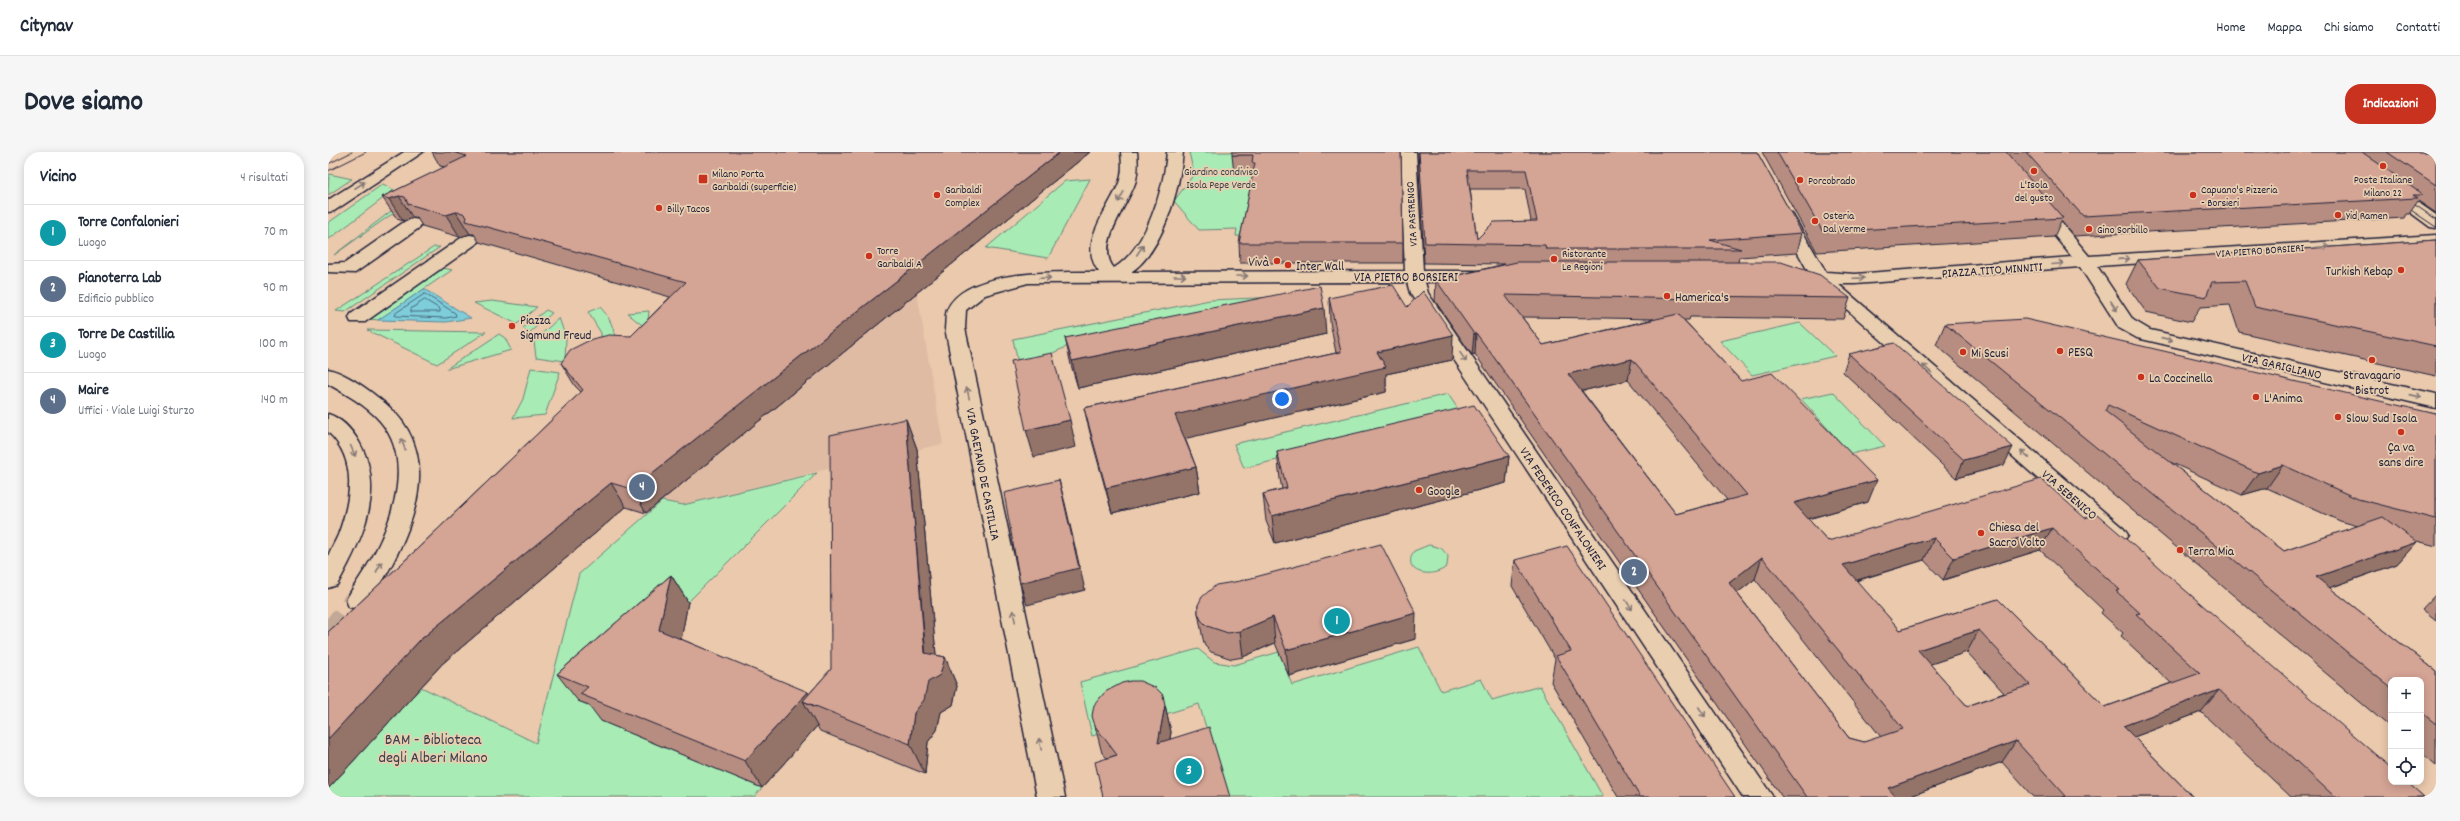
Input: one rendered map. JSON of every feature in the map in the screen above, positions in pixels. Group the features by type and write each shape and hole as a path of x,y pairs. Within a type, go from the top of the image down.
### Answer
{"street":[{"path":"328,208 371,178 415,152"},
{"path":"1130,156 1131,174 1124,192 1107,223 1101,241 1101,262 1112,276 1130,265 1157,220 1165,204 1174,173 1175,152"},
{"name":"VIA PASTRENGO","path":"1408,152 1414,276"},
{"path":"2379,183 2436,223"},
{"path":"2026,193 2085,262"},
{"name":"VIA SEBENICO","path":"1778,201 1820,277 2133,550"},
{"path":"333,268 349,269 413,224"},
{"path":"358,318 470,240"},
{"name":"VIA PIETRO BORSIERI","path":"2085,262 2436,240"},
{"name":"PIAZZA TITO MINNITI","path":"1820,277 1855,279 2085,262"},
{"name":"VIA GARIGLIANO","path":"2085,262 2130,327 2144,334 2436,401"},
{"name":"VIA PIETRO BORSIERI","path":"1112,276 1499,276"},
{"name":"VIA GAETANO DE CASTILLIA","path":"1051,797 955,328 955,318 957,310 966,301 992,286 1007,281 1028,278 1112,276"},
{"name":"VIA FEDERICO CONFALONIERI","path":"1414,276 1419,293 1759,797"},
{"path":"1775,276 1820,277"},
{"path":"328,375 381,410 393,423 407,454 408,487 403,513 392,544 358,600"},
{"path":"328,421 348,441 357,460 362,483 355,524 328,580"}],"shaded area":[{"path":"917,293 943,444 843,465 683,505 662,501 646,513 626,507 442,664 328,790 328,677"}],"green space":[{"name":"Giardino condiviso Isola Pepe Verde","path":"1189,152 1256,152 1245,236 1236,236 1237,229 1199,230 1174,201 1194,174"},
{"path":"329,174 352,179 328,195"},
{"path":"1090,179 1048,258 986,248 1065,181"},
{"path":"383,184 394,190 328,240 328,223"},
{"path":"417,191 432,195 389,216 334,255"},
{"path":"434,247 440,247 345,312 336,311"},
{"path":"443,268 452,270 378,320 370,319"},
{"path":"1281,297 1091,336 1019,368 1013,339 1210,300"},
{"path":"492,301 537,307 517,324 474,303"},
{"path":"600,307 611,324 616,344 602,347 601,333 588,312"},
{"path":"546,310 552,313 529,333 523,328"},
{"path":"649,311 647,329 627,313"},
{"path":"559,318 566,338 565,361 536,357 534,341"},
{"path":"1800,323 1835,356 1752,375 1720,341"},
{"path":"367,330 486,332 437,364"},
{"path":"499,334 505,338 511,350 446,369"},
{"path":"531,368 560,372 545,415 513,418 523,399"},
{"path":"1833,392 1885,446 1851,454 1801,399"},
{"path":"1448,394 1462,415 1244,468 1234,444"},
{"name":"BAM - Biblioteca degli Alberi Milano","path":"817,473 688,602 578,701 609,714 601,721 762,788 754,797 328,797 328,767 381,714 392,718 421,687 536,743 579,574 662,501 683,505"},
{"path":"1429,545 1441,548 1448,556 1447,566 1434,573 1420,572 1411,565 1411,559 1414,551"},
{"path":"1419,647 1441,691 1481,679 1492,700 1540,686 1603,797 1227,797 1199,704 1092,736 1080,682 1198,649 1214,662 1234,665 1279,652 1292,685"}],"water":[{"path":"424,289 471,318 446,322 378,320"}],"building":[{"path":"452,152 1060,152 632,489 611,483 420,640 328,739 328,632 583,390 561,363 570,350 592,339 609,335 631,336 686,282 466,221 467,217 463,213 456,212 446,215 408,204 405,197 399,196 389,199 382,197 467,156"},
{"path":"1232,152 1401,152 1403,243 1239,243 1255,163 1252,163 1253,155 1232,155"},
{"path":"1419,152 1757,152 1802,233 1710,240 1741,249 1546,249 1545,245 1425,243","holes":["1467,170 1526,170 1537,221 1494,222 1477,239"]},
{"path":"1777,152 2006,152 2063,218 1823,232"},
{"path":"2026,152 2362,152 2423,195 2413,195 2417,198 2083,216"},
{"path":"2387,152 2436,152 2436,185"},
{"path":"2436,240 2436,346 2255,307 2245,281 2212,282 2206,297 2160,288 2138,260"},
{"path":"1517,262 1781,262 1820,275 1850,298 1691,296 1694,299 1505,295 1543,345 1678,314 1741,381 1772,373 1877,480 1794,503 1828,541 2041,479 2085,518 2097,514 2388,765 2388,785 2410,785 2424,797 2335,797 2219,690 2123,726 2193,797 2063,797 2066,796 2016,741 1888,788 1896,797 1807,797 1493,356 1476,333 1474,334 1436,280","holes":["1632,359 1747,495 1676,514 1568,374","2052,528 2120,590 2116,591 2140,613 2136,614 2200,673 2105,707 1998,599 1900,630 1843,565 1934,538 1954,558","1762,557 1903,729 1864,742 1849,738 1729,583","1979,630 2030,685 1967,706 1918,650"]},
{"path":"1393,285 1407,307 1423,291 1453,335 1377,352 1386,367 1175,415 1196,467 1106,488 1084,408 1341,352 1329,298"},
{"path":"1320,286 1324,308 1072,361 1065,338"},
{"path":"2025,319 2436,414 2436,519 2358,499 2283,465 2258,473 2108,405 2105,411 2284,551 2383,517 2417,542 2316,577 2436,671 2436,724 2424,714 2424,677 2388,677 2388,686 1945,324"},
{"path":"1894,343 2013,447 1964,460 1849,354"},
{"path":"1052,353 1070,420 1026,430 1011,361"},
{"path":"1474,405 1509,456 1272,516 1263,494 1287,488 1277,452"},
{"path":"906,419 925,653 945,657 940,675 928,682 924,700 914,713 910,744 803,701 831,669 830,435"},
{"path":"1059,480 1079,568 1020,583 1004,493"},
{"path":"1381,544 1416,613 1286,650 1273,617 1240,631 1228,633 1207,626 1201,620 1198,613 1198,605 1202,597 1216,585 1240,581"},
{"path":"1567,546 1735,797 1640,797 1556,656 1571,651 1515,560"},
{"path":"671,575 659,630 808,692 745,761 580,694 588,687 557,674"},
{"path":"1140,681 1156,688 1163,695 1165,705 1158,743 1209,727 1230,797 1103,797 1095,762 1117,755 1095,726 1092,716 1094,705 1105,692 1122,683"}],"tunnel":[{"path":"328,638 358,600"}],"tram line":[{"path":"328,164 352,152"},
{"path":"328,171 366,152"},
{"path":"2406,199 2436,219"},
{"path":"2402,204 2436,227"}],"place":[{"name":"Poste Italiane Milano 22","path":"2383,166"},
{"name":"L'Isola del gusto","path":"2034,171"},
{"name":"Milano Porta Garibaldi (superficie)","path":"703,179"},
{"name":"Porcobrado","path":"1800,180"},
{"name":"Garibaldi Complex","path":"937,195"},
{"name":"Capuano's Pizzeria - Borsieri","path":"2193,195"},
{"name":"Billy Tacos","path":"659,208"},
{"name":"Yid Ramen","path":"2338,215"},
{"name":"Osteria Dal Verme","path":"1815,221"},
{"name":"Gino Sorbillo","path":"2089,229"},
{"name":"Torre Garibaldi A","path":"869,256"},
{"name":"Ristorante Le Regioni","path":"1554,259"},
{"name":"Vivà","path":"1277,261"},
{"name":"Inter Wall","path":"1288,265"},
{"name":"Turkish Kebap","path":"2401,270"},
{"name":"Hamerica's","path":"1667,296"},
{"name":"Piazza Sigmund Freud","path":"512,326"},
{"name":"PESQ","path":"2060,351"},
{"name":"Mi Scusi","path":"1963,352"},
{"name":"Stravagario Bistrot","path":"2372,360"},
{"name":"La Coccinella","path":"2141,377"},
{"name":"L'Anima","path":"2256,397"},
{"name":"Slow Sud Isola","path":"2338,417"},
{"name":"Ça va sans dire","path":"2401,432"},
{"name":"Maire","path":"642,487"},
{"name":"Google","path":"1419,490"},
{"name":"Chiesa del Sacro Volto","path":"1981,533"},
{"name":"Terra Mia","path":"2180,550"},
{"name":"Pianoterra Lab","path":"1634,572"},
{"name":"Torre Confalonieri","path":"1337,621"},
{"name":"Torre De Castillia","path":"1189,771"}]}
